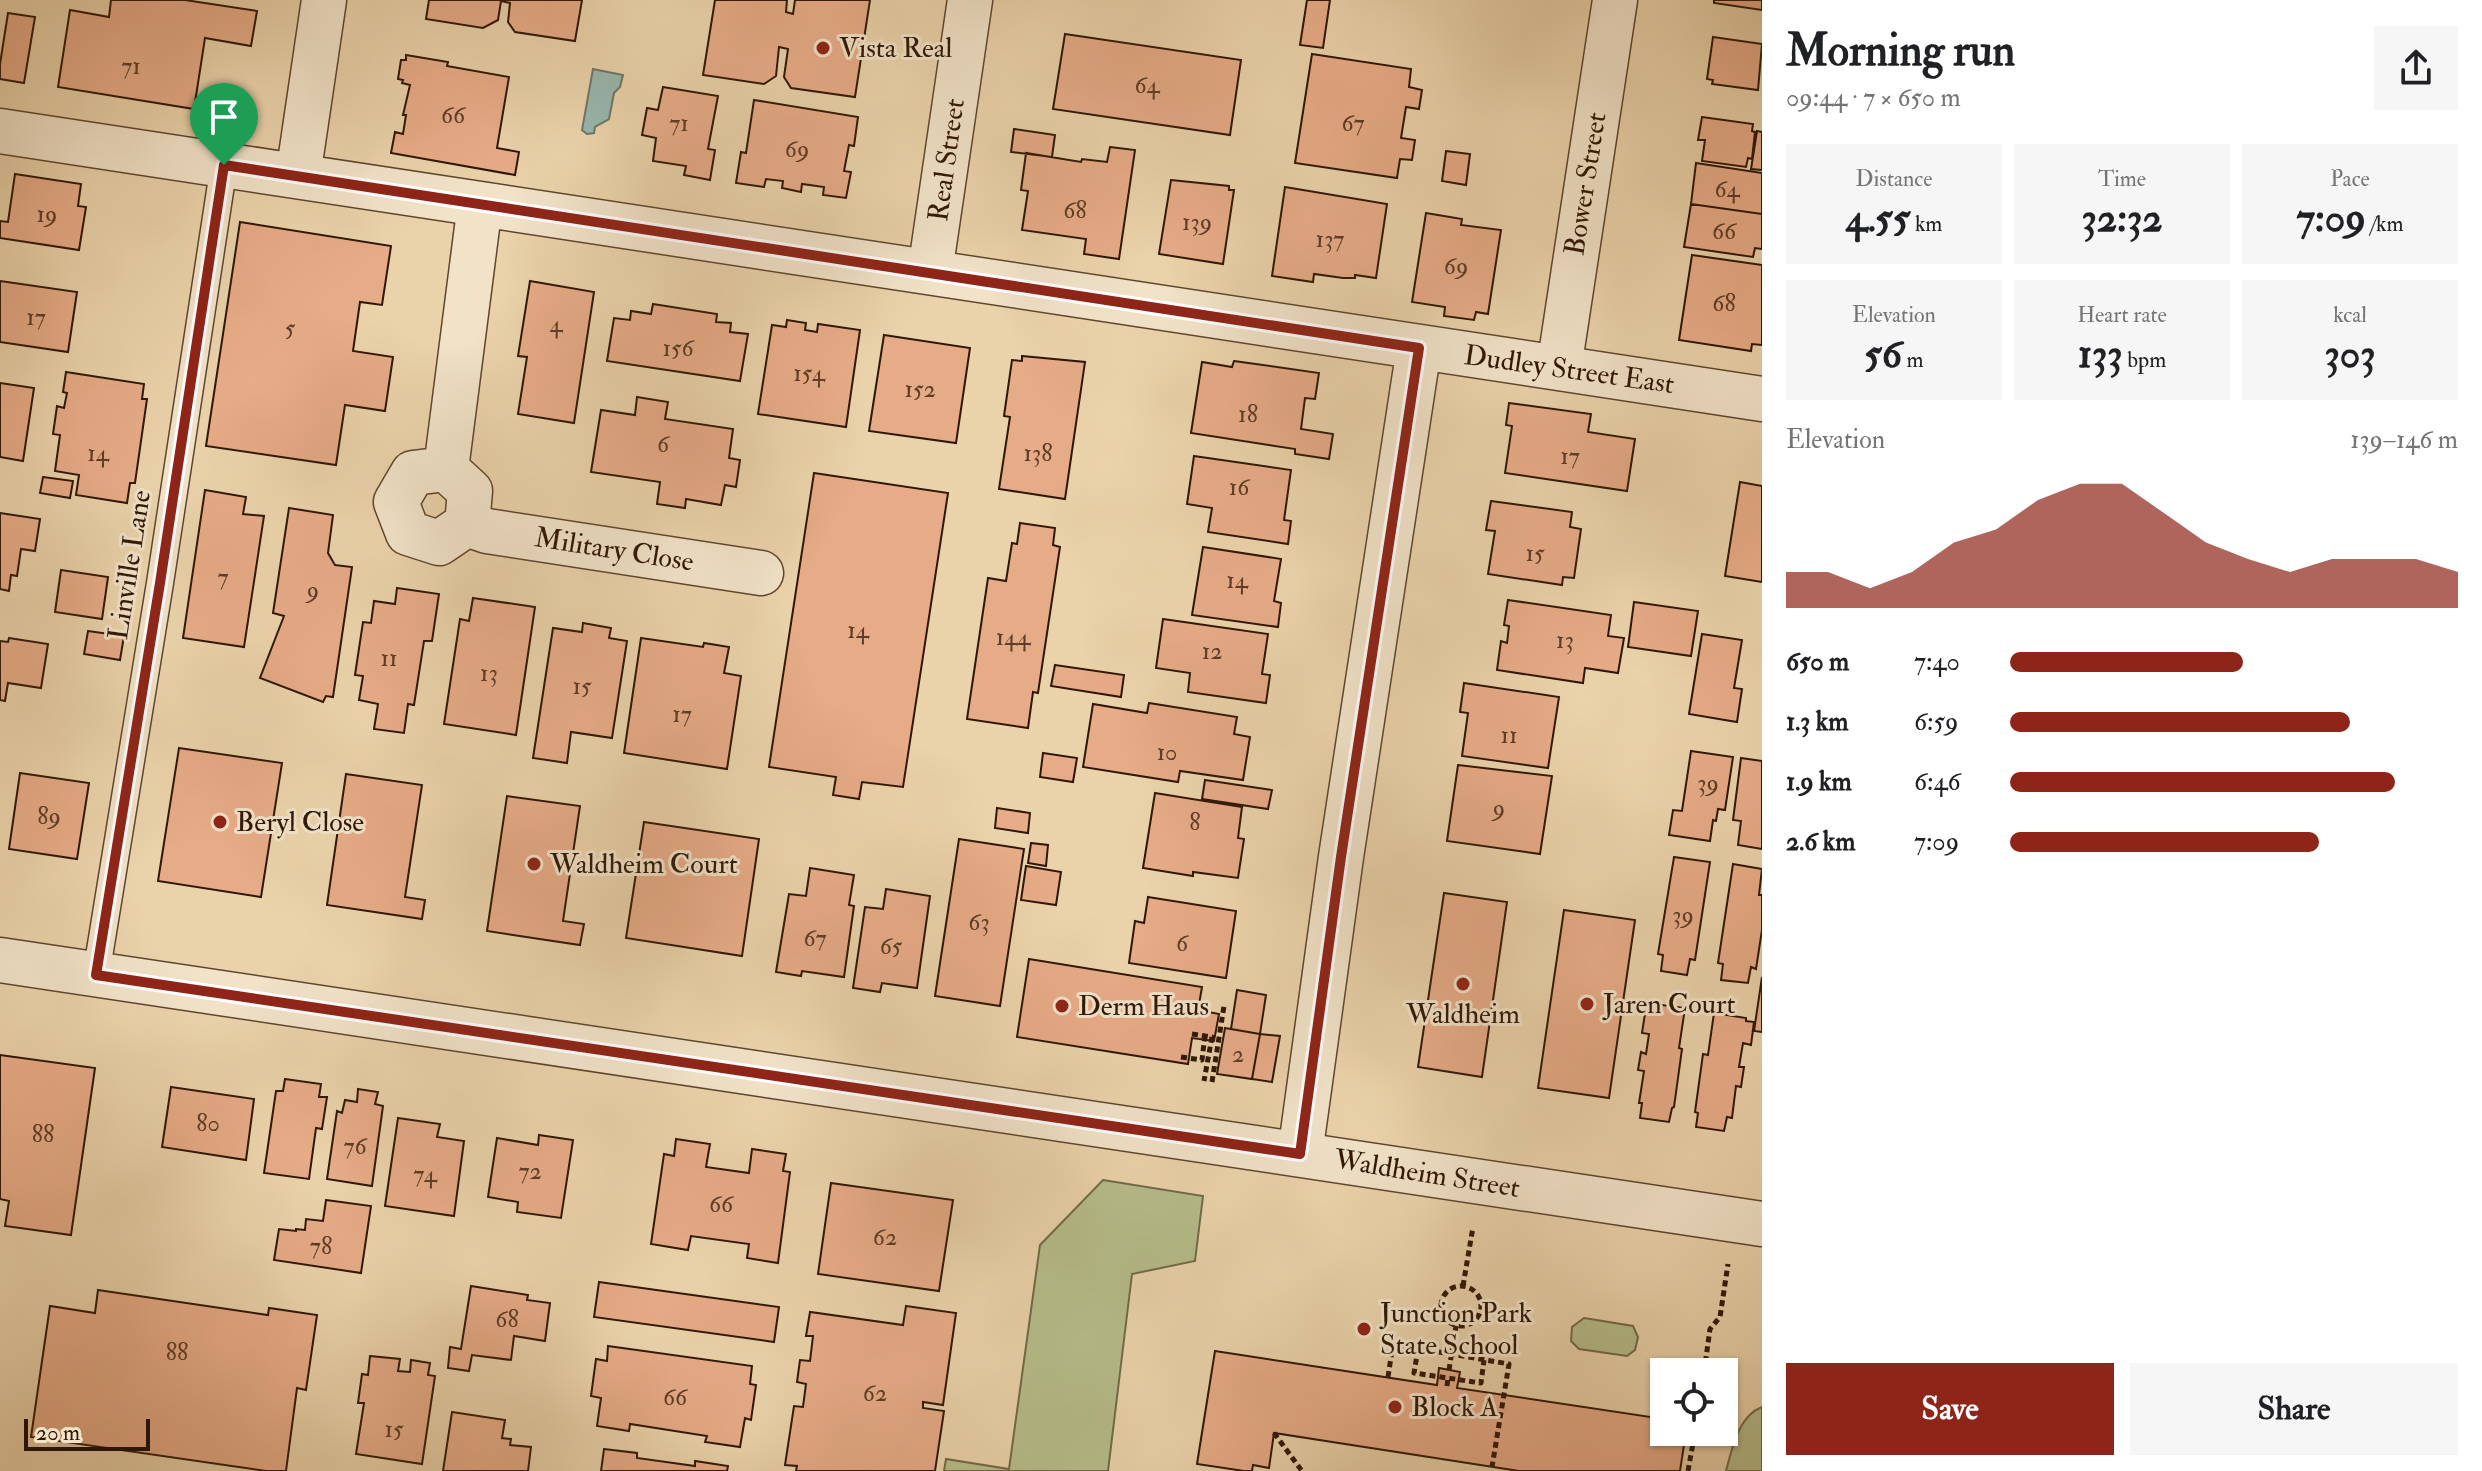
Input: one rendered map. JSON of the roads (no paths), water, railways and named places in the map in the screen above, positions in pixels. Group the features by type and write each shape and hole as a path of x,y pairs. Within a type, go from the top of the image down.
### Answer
{"street":[{"path":"298,176 324,0"},
{"name":"Real Street","path":"930,272 970,0"},
{"name":"Bower Street","path":"1559,368 1615,0"},
{"name":"Dudley Street East","path":"0,131 1762,399"},
{"path":"446,469 480,204"},
{"path":"1300,1154 1338,872 1419,348"},
{"path":"446,469 470,491 467,524 439,543 408,533 396,502 413,473 446,469"},
{"name":"Military Close","path":"467,524 487,531 761,573"},
{"name":"Waldheim Street","path":"0,960 1762,1224"}],"lane":[{"name":"Linville Lane","path":"96,975 224,165"}],"water":[{"path":"593,69 623,75 620,87 614,93 609,119 595,127 594,133 587,134 582,130"}],"place":[{"name":"Vista Real","path":"823,48"},
{"name":"Beryl Close","path":"220,822"},
{"name":"Waldheim Court","path":"534,864"},
{"name":"Waldheim","path":"1463,984"},
{"name":"Jaren Court","path":"1587,1004"},
{"name":"Derm Haus","path":"1062,1006"},
{"name":"Junction Park State School","path":"1364,1329"},
{"name":"Block A","path":"1395,1407"}]}
